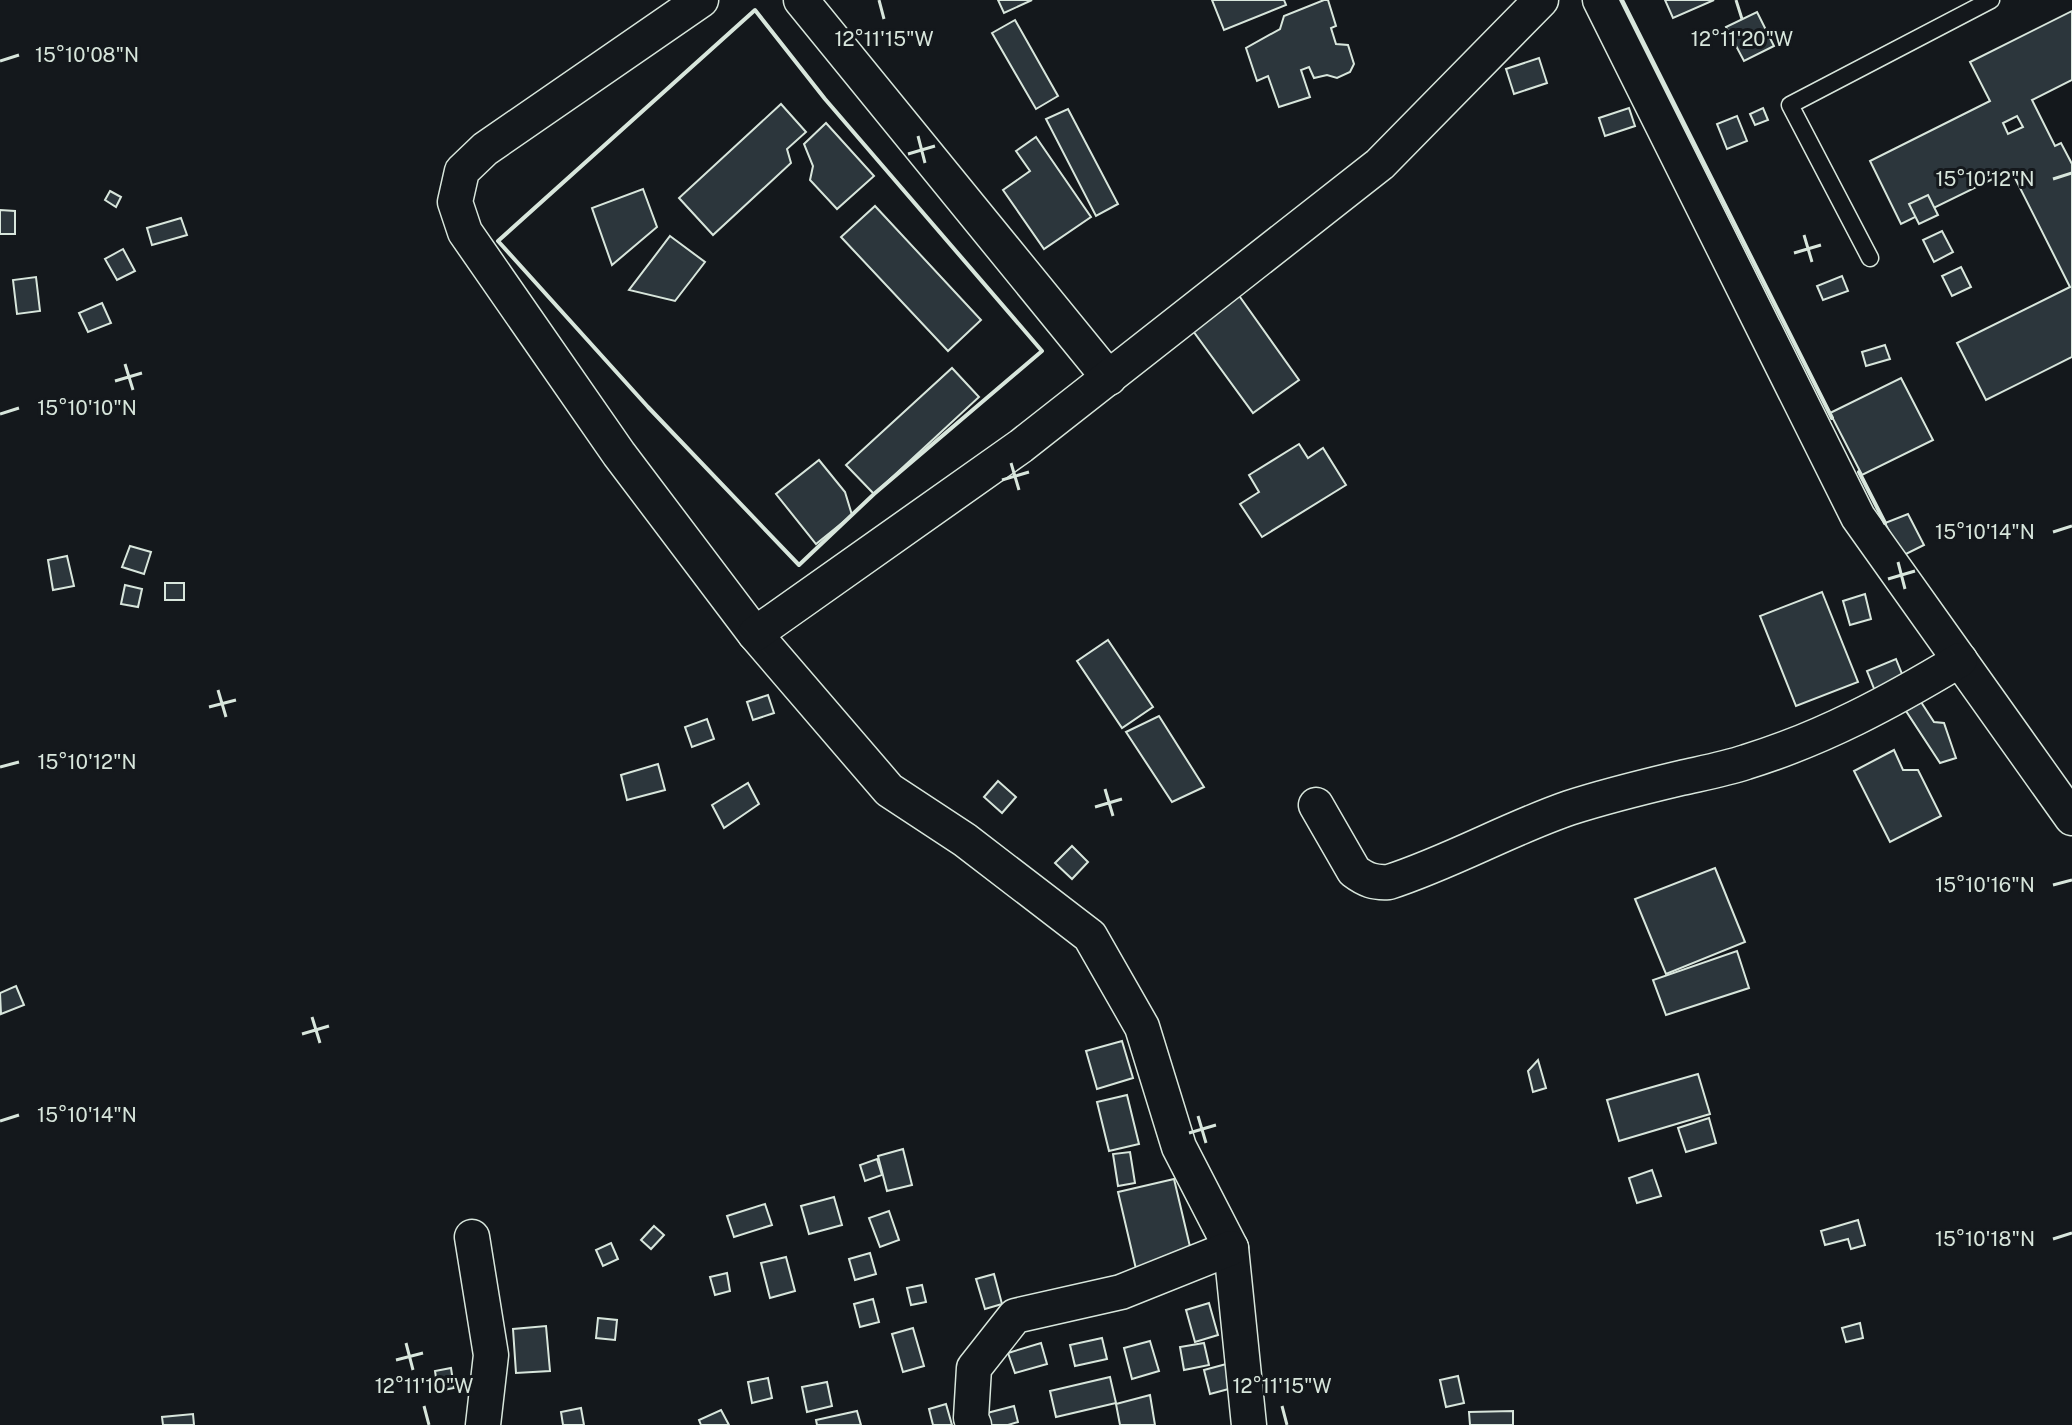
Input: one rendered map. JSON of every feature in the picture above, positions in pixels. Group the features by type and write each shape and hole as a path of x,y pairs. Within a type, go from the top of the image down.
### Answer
{"street":[{"path":"701,0 485,149 462,171 455,202 465,232 619,454 755,634 889,790 965,840 1090,936 1142,1027 1179,1147 1231,1248 1249,1425"},
{"path":"801,0 1109,378"},
{"path":"755,634 1021,446 1380,164 1541,0"},
{"path":"1600,0 1858,517 2072,818"},
{"path":"1316,805 1354,871 1376,883 1389,882 1568,809 1647,786 1743,764 1780,751 1864,715 1960,660"},
{"path":"472,1237 491,1355 483,1425"},
{"path":"974,1425 971,1418 974,1368 1015,1316 1121,1292 1231,1248"}],"lane":[{"path":"1870,258 1790,105 1991,0"}],"building":[{"path":"998,0 1032,0 1004,13"},
{"path":"1212,0 1284,0 1286,5 1224,30"},
{"path":"1328,0 1336,26 1331,28 1336,44 1348,45 1354,64 1350,72 1337,78 1327,75 1314,78 1309,67 1301,70 1310,97 1279,107 1268,76 1257,81 1246,48 1280,29 1284,16"},
{"path":"1665,0 1714,0 1673,18"},
{"path":"2072,11 2072,80 2032,100 2055,146 2061,143 2072,164 2072,357 1986,400 1957,343 2070,287 2011,170 1901,224 1870,161 1990,101 1970,62","holes":["2017,116 2023,127 2008,134 2003,123"]},
{"path":"1757,12 1774,46 1744,61 1726,27"},
{"path":"1015,20 1058,96 1036,109 992,33"},
{"path":"1539,58 1547,83 1514,94 1506,69"},
{"path":"781,104 806,132 787,149 791,163 713,235 679,198"},
{"path":"1629,108 1635,126 1605,136 1599,118"},
{"path":"1763,108 1768,120 1755,125 1750,114"},
{"path":"1068,109 1118,204 1096,216 1046,119"},
{"path":"1737,116 1747,141 1727,149 1717,124"},
{"path":"826,123 874,176 837,209 810,180 813,166 804,144"},
{"path":"1036,137 1091,217 1044,249 1003,190 1030,171 1016,151"},
{"path":"643,189 657,227 612,265 592,208"},
{"path":"110,191 121,197 116,207 105,200"},
{"path":"1928,195 1938,215 1919,224 1909,204"},
{"path":"875,206 981,320 948,351 841,237"},
{"path":"0,210 15,211 15,234 0,234"},
{"path":"181,218 187,235 152,245 147,228"},
{"path":"1942,231 1953,252 1934,262 1923,240"},
{"path":"670,236 705,262 675,301 629,290"},
{"path":"123,249 135,271 117,280 105,259"},
{"path":"1961,267 1971,287 1952,296 1942,276"},
{"path":"1842,276 1848,291 1823,300 1817,286"},
{"path":"36,277 40,311 17,314 13,280"},
{"path":"1235,290 1299,380 1253,413 1188,324"},
{"path":"102,303 111,323 88,332 79,313"},
{"path":"1885,345 1890,359 1866,366 1862,352"},
{"path":"952,368 979,397 874,494 846,465"},
{"path":"1901,378 1933,440 1862,475 1830,413"},
{"path":"1299,444 1308,458 1323,448 1346,485 1262,537 1240,504 1259,492 1249,475"},
{"path":"819,460 845,492 852,515 816,544 776,494"},
{"path":"1908,514 1924,545 1902,556 1885,523"},
{"path":"130,546 151,552 144,574 122,567"},
{"path":"67,556 74,586 53,590 48,560"},
{"path":"165,583 184,583 184,600 165,600"},
{"path":"125,585 142,589 138,607 121,604"},
{"path":"1822,592 1858,682 1796,706 1760,616"},
{"path":"1865,594 1871,619 1850,625 1843,601"},
{"path":"1108,640 1153,707 1122,728 1077,661"},
{"path":"1896,659 1904,679 1875,691 1867,671"},
{"path":"768,695 774,713 753,720 747,702"},
{"path":"1921,702 1934,722 1944,723 1956,758 1940,763 1906,711"},
{"path":"1159,716 1204,787 1172,802 1126,732"},
{"path":"707,719 714,739 692,747 685,727"},
{"path":"1894,750 1903,770 1918,770 1941,816 1890,842 1854,771"},
{"path":"658,764 665,790 627,800 621,775"},
{"path":"998,781 1016,797 1002,813 984,797"},
{"path":"748,783 759,804 724,828 712,805"},
{"path":"1072,846 1088,862 1072,879 1055,863"},
{"path":"1715,868 1745,942 1666,974 1635,899"},
{"path":"1737,951 1749,988 1666,1015 1653,980"},
{"path":"16,986 24,1005 1,1014 0,993"},
{"path":"1122,1041 1133,1078 1097,1089 1086,1051"},
{"path":"1538,1060 1546,1088 1533,1092 1528,1071"},
{"path":"1698,1074 1710,1114 1619,1141 1607,1100"},
{"path":"1127,1095 1139,1144 1109,1151 1097,1102"},
{"path":"1709,1118 1716,1143 1686,1152 1678,1128"},
{"path":"903,1149 912,1185 887,1191 878,1156"},
{"path":"1130,1152 1135,1183 1118,1186 1113,1154"},
{"path":"877,1159 882,1175 865,1181 860,1165"},
{"path":"1652,1170 1661,1196 1637,1203 1629,1178"},
{"path":"1174,1179 1192,1255 1136,1269 1118,1192"},
{"path":"834,1197 842,1225 809,1234 801,1206"},
{"path":"765,1204 772,1225 734,1237 727,1216"},
{"path":"889,1211 899,1240 880,1247 869,1218"},
{"path":"1858,1220 1865,1245 1851,1249 1848,1239 1825,1245 1821,1231"},
{"path":"654,1226 664,1235 651,1249 641,1240"},
{"path":"611,1243 618,1259 603,1266 596,1250"},
{"path":"870,1253 876,1274 855,1280 849,1259"},
{"path":"786,1257 795,1291 770,1298 761,1263"},
{"path":"727,1273 730,1291 715,1295 710,1277"},
{"path":"994,1274 1002,1304 985,1309 976,1279"},
{"path":"922,1285 926,1302 911,1305 907,1288"},
{"path":"873,1299 879,1322 860,1327 854,1304"},
{"path":"1209,1303 1218,1335 1195,1342 1186,1310"},
{"path":"598,1318 617,1320 615,1340 596,1338"},
{"path":"1860,1323 1863,1338 1846,1342 1842,1328"},
{"path":"546,1326 550,1371 516,1373 513,1329"},
{"path":"913,1328 924,1366 903,1372 892,1334"},
{"path":"1102,1338 1107,1359 1075,1366 1070,1345"},
{"path":"1150,1341 1159,1371 1132,1379 1124,1348"},
{"path":"1041,1343 1047,1364 1015,1373 1008,1353"},
{"path":"1204,1343 1209,1365 1184,1370 1180,1347"},
{"path":"1230,1363 1236,1387 1210,1394 1204,1370"},
{"path":"451,1368 454,1388 438,1391 435,1371"},
{"path":"1458,1376 1464,1403 1446,1407 1440,1380"},
{"path":"1110,1377 1116,1403 1056,1417 1050,1391"},
{"path":"768,1378 772,1398 752,1403 748,1382"},
{"path":"827,1382 832,1406 807,1412 802,1387"},
{"path":"1150,1395 1155,1425 1120,1425 1116,1404"},
{"path":"946,1404 952,1425 933,1425 929,1409"},
{"path":"1014,1406 1018,1422 990,1425 987,1413"},
{"path":"581,1408 584,1425 563,1425 561,1412"},
{"path":"721,1410 729,1425 701,1425 699,1420"},
{"path":"857,1411 861,1425 817,1425 816,1420"},
{"path":"1513,1411 1513,1425 1470,1425 1469,1412"},
{"path":"193,1414 194,1425 163,1425 162,1417"}],"wall":[{"path":"1622,0 1832,418"},
{"path":"755,10 825,99 1042,351 874,494 799,565 648,407 498,241 755,10"},
{"path":"1859,472 1885,523"}]}
